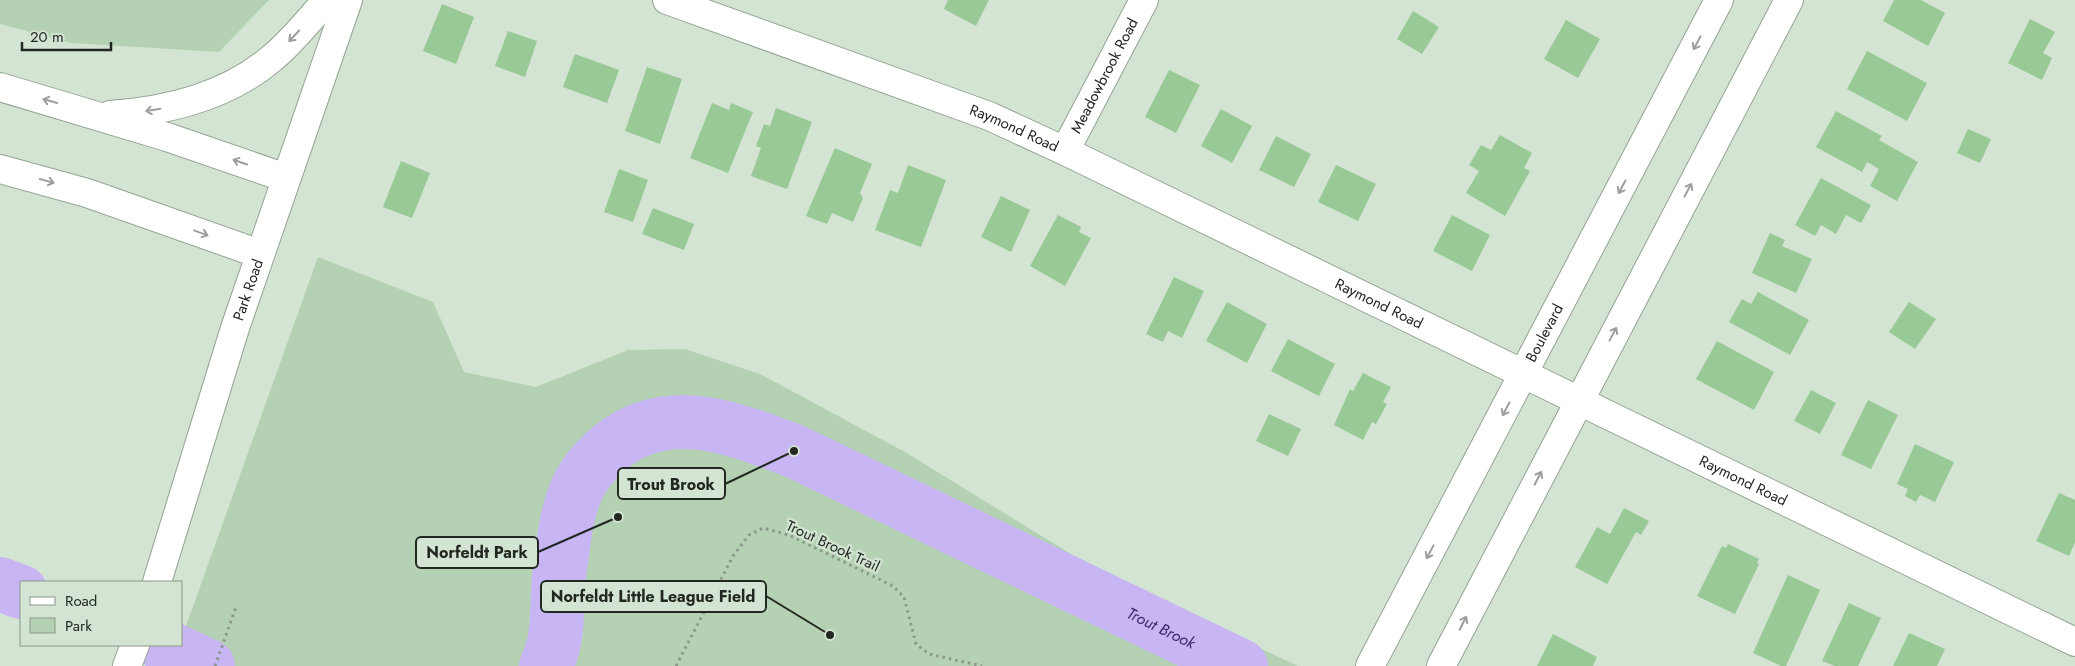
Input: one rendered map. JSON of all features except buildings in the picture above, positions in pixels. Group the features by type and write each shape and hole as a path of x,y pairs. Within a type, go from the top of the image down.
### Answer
{"main road":[{"path":"96,116 150,110 190,102 220,91 254,72 273,58 327,0"},
{"name":"Park Road","path":"157,581 260,254 348,0"},
{"name":"Raymond Road","path":"667,0 989,116 1066,151 2075,642"},
{"name":"Meadowbrook Road","path":"1066,151 1144,0"},
{"name":"Boulevard","path":"1372,661 1719,0"},
{"path":"1441,666 1789,0"},
{"path":"0,87 286,178"},
{"path":"0,169 87,193 260,254"},
{"path":"127,666 135,646"}],"path":[{"name":"Trout Brook Trail","path":"676,666 734,556 749,535 763,528 789,535 893,586 904,597 916,644 929,654 982,666"},
{"path":"216,666 236,608"}],"green space":[{"path":"0,0 269,0 219,52 71,43 0,24"},
{"path":"318,257 433,302 464,372 536,387 628,350 685,349 760,374 905,452 1118,583 1298,666 172,666 180,646 182,646 182,637"}],"waterway":[{"name":"Trout Brook","path":"546,666 554,644 563,544 572,501 579,484 600,456 633,433 655,425 678,422 724,427 794,451 1241,666"},
{"name":"Trout Brook","path":"0,584 20,592"},
{"name":"Trout Brook","path":"165,646 208,666"}],"place":[{"name":"Trout Brook","path":"794,451"},
{"name":"Norfeldt Park","path":"618,517"},
{"name":"Norfeldt Little League Field","path":"830,635"}]}
